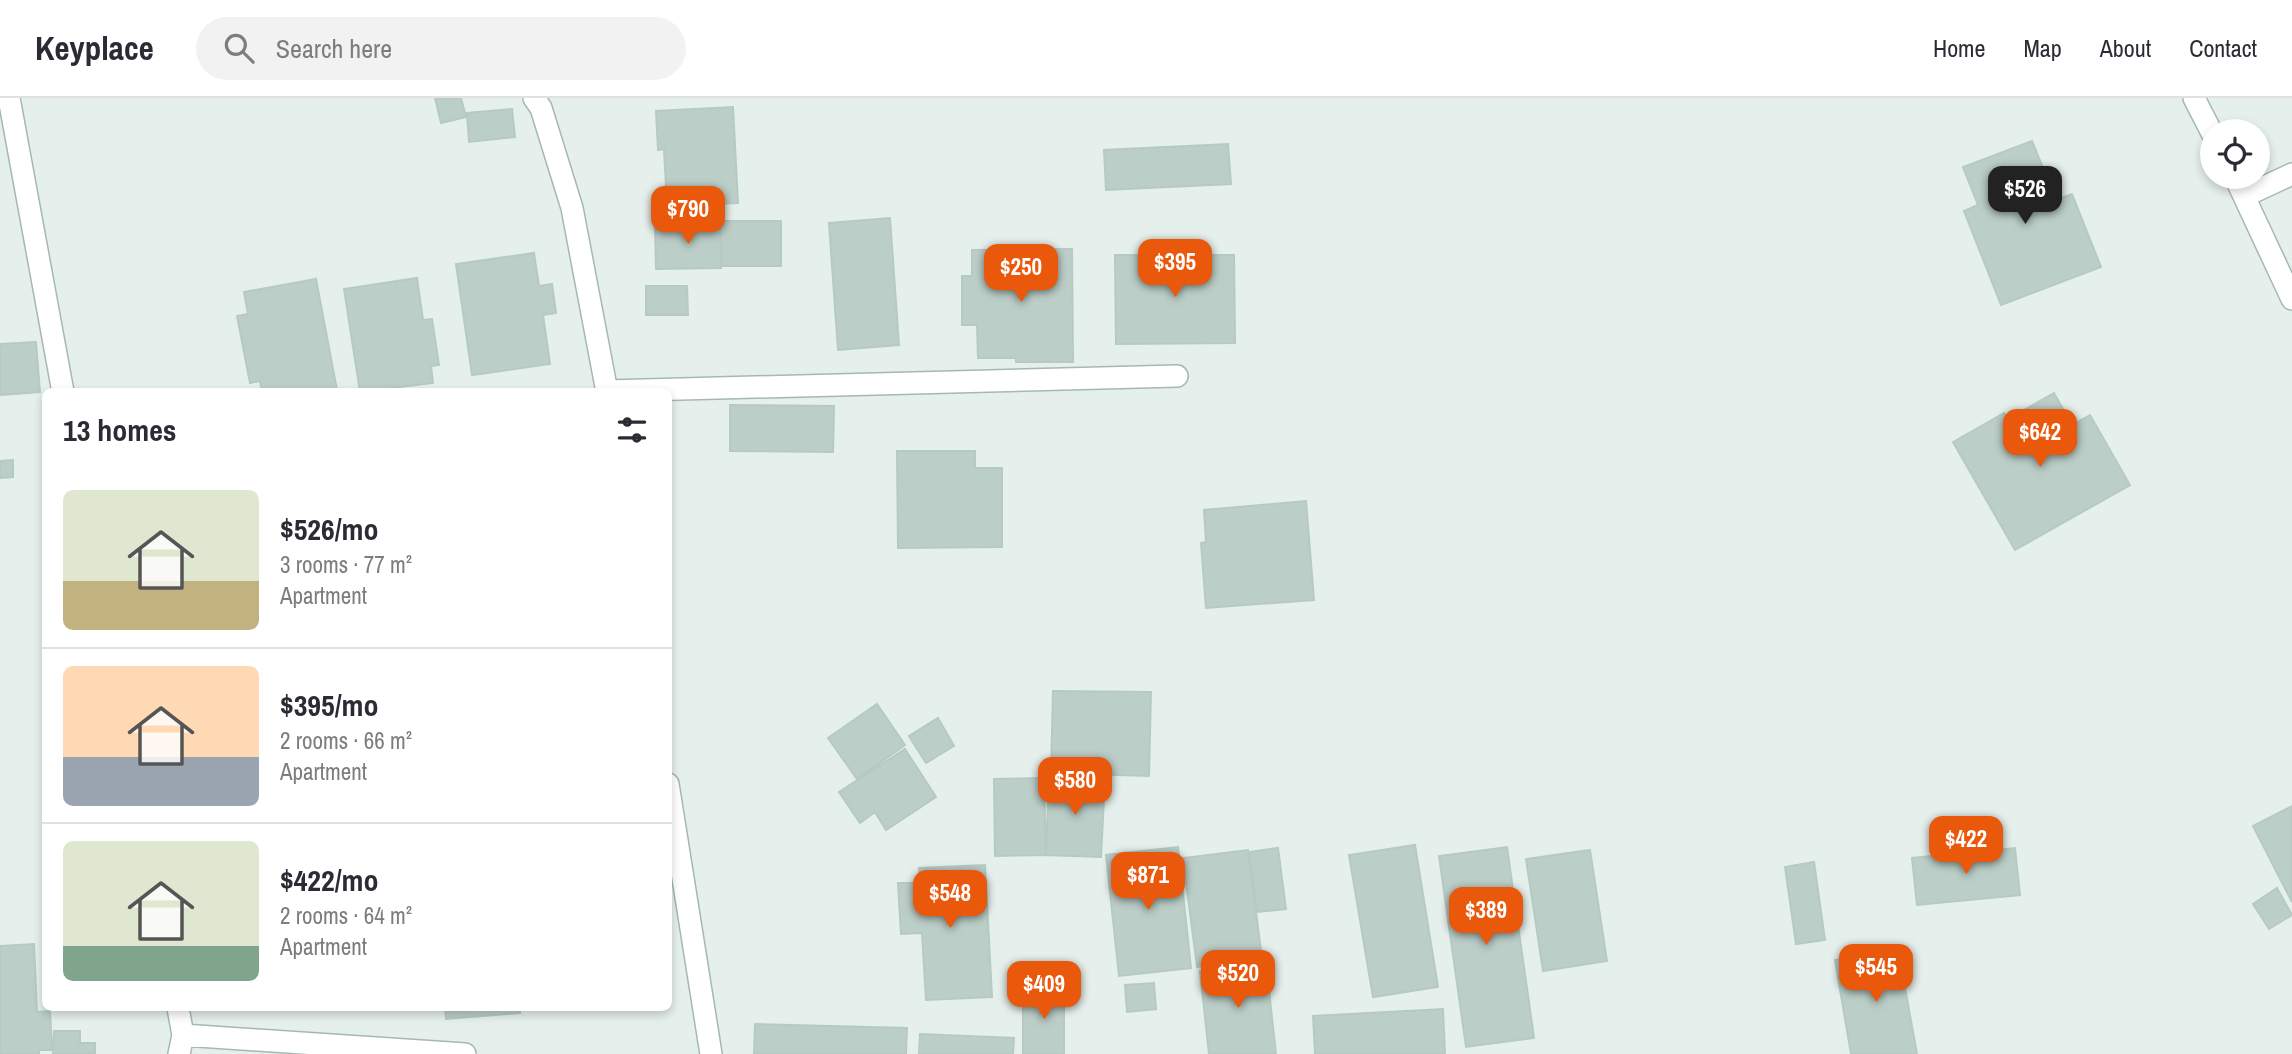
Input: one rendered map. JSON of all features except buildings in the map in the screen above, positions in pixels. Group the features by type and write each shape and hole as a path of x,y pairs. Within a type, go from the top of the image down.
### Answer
{"street":[{"path":"9,98 62,388"},
{"path":"534,98 541,108 572,208 606,388"},
{"path":"2194,98 2205,119"},
{"path":"2245,196 2292,174"},
{"path":"2241,189 2292,299"},
{"path":"672,390 1177,376"},
{"path":"672,809 711,1054"},
{"path":"178,1011 181,1045 465,1054"}]}
